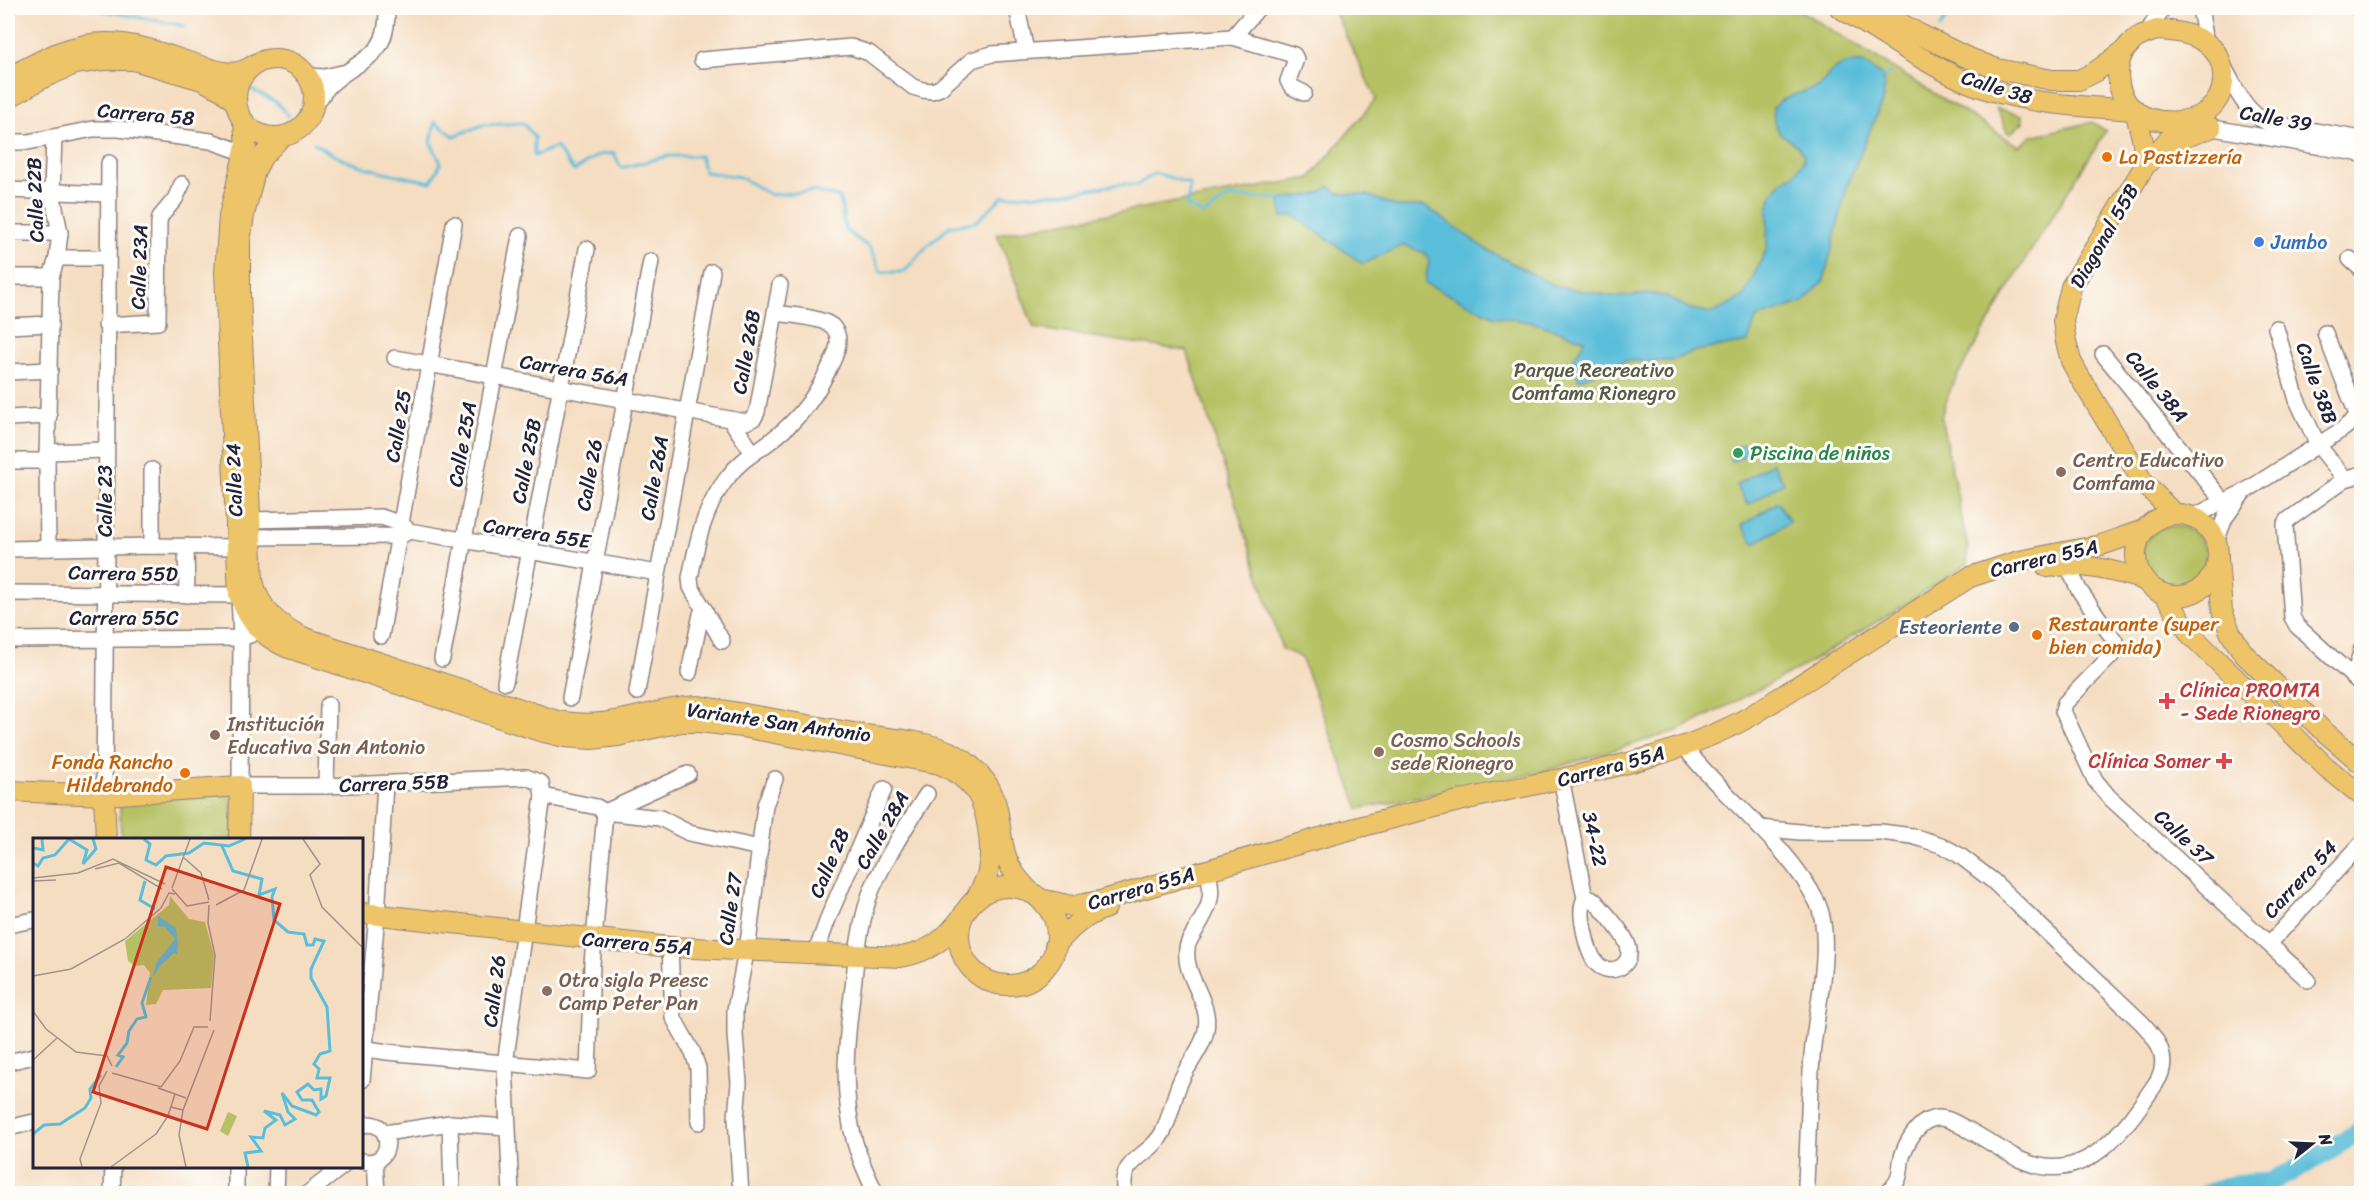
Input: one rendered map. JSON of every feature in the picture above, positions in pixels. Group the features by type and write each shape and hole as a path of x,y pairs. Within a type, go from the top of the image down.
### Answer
{"main road":[{"name":"Calle 38","path":"1840,8 1963,80 1992,90 2069,105 2135,110"},
{"name":"Calle 38","path":"1874,8 1919,34 1996,69 2052,80 2079,80 2095,72 2125,50"},
{"path":"2157,30 2183,33 2206,42 2220,60 2223,75 2219,98 2202,115 2184,122 2156,119 2135,110 2124,97 2118,78 2119,65 2125,50 2134,40 2157,30"},
{"path":"8,78 53,53 78,45 108,43 135,46 168,54 225,72 242,72 265,60 280,59 295,64 307,75 314,90 310,116 298,130 281,137 261,135 244,122 236,103 223,91 202,80 133,60 102,60 75,64 43,78 8,98"},
{"path":"236,103 239,84 251,67"},
{"name":"Diagonal 55B","path":"2135,110 2143,142 2144,167"},
{"name":"Calle 24","path":"244,122 245,153 229,216 225,272 246,534"},
{"name":"Diagonal 55B","path":"2143,482 2078,374 2066,342 2063,321 2071,287 2144,167 2184,122"},
{"path":"2164,145 2211,128"},
{"name":"Calle 24","path":"247,594 240,241 255,171 262,156 281,137"},
{"path":"2143,482 2159,500 2190,514 2206,526 2217,550 2222,611 2231,634 2244,654 2361,764"},
{"path":"2143,482 2149,512 2146,528 2136,553 2144,580 2153,589 2164,595 2185,596 2204,587 2211,579 2217,550"},
{"path":"2159,500 2190,514"},
{"path":"2146,528 2160,518 2190,514"},
{"name":"Carrera 55A","path":"1035,896 1072,906 1100,901 1299,843 1463,800 1562,779 1684,746 1725,731 1749,717 1970,577 2019,561 2101,545 2146,528"},
{"name":"Carrera 55A","path":"1055,946 1075,924 1093,912 1427,819 1563,788 1690,754 1757,723 1979,584 2051,566 2109,569 2144,580"},
{"name":"Variante San Antonio","path":"247,594 283,627 305,638 557,721 599,724 676,707 699,706 933,747 951,753 970,765 985,780 1000,812 1007,859 1018,879 1035,896"},
{"name":"Variante San Antonio","path":"247,594 252,622 261,632 286,647 540,731 565,737 591,739 681,723 699,722 743,727 940,764 955,771 974,790 984,812 990,856 988,870 977,897"},
{"path":"2164,595 2190,634 2326,767 2361,796"},
{"name":"Calle 24","path":"239,838 240,786"},
{"name":"Carrera 55B","path":"8,791 104,795 240,786"},
{"name":"Calle 23","path":"104,795 106,838"},
{"path":"1003,887 1022,889 1035,896 1053,917 1056,931 1052,955 1042,970 1027,981 1008,985 982,977 968,964 960,946 962,917 968,906 985,892 1003,887"},
{"name":"Carrera 55A","path":"369,914 670,947 856,957 914,955 938,945 962,917"},
{"name":"Carrera 55A","path":"914,955 945,958 968,964"}],"street":[{"path":"313,107 331,84 371,57 380,45 387,22 387,8"},
{"path":"1017,8 1026,51"},
{"path":"1233,37 1258,8"},
{"path":"2146,34 2163,8"},
{"path":"2200,8 2206,42"},
{"path":"702,60 851,47 868,53 913,87 932,91 940,88 972,60 992,54 1233,37 1294,55 1296,59 1288,81 1292,87 1304,93"},
{"name":"Calle 39","path":"2220,60 2244,104 2260,119 2268,123 2361,139"},
{"path":"307,75 325,77 354,69"},
{"name":"Calle 39","path":"2184,122 2361,154"},
{"name":"Carrera 58","path":"8,142 28,142 93,129 119,129 211,141 245,153"},
{"name":"Calle 22B","path":"48,548 49,324 51,277 57,258 60,233 52,192 54,137"},
{"name":"Calle 23","path":"104,795 109,163"},
{"name":"Calle 23A","path":"106,325 158,322 160,217 175,199 182,184"},
{"path":"8,190 108,194"},
{"name":"Calle 25","path":"381,636 403,530 454,224"},
{"path":"8,233 60,233"},
{"name":"Calle 25A","path":"442,659 520,236"},
{"name":"Calle 25B","path":"505,682 588,249"},
{"path":"57,258 107,258"},
{"name":"Calle 26","path":"570,698 651,261"},
{"name":"Calle 26A","path":"637,692 712,272"},
{"path":"8,276 51,277"},
{"name":"Calle 26B","path":"746,422 754,418 757,412 780,285"},
{"path":"722,640 691,587 690,578 706,512 729,474 781,433 810,403 820,389 836,354 839,340 835,330 827,323 775,313"},
{"path":"8,326 49,324"},
{"name":"Calle 38B","path":"2276,328 2297,400 2318,445 2345,479"},
{"path":"2190,514 2244,492 2360,415 2325,333"},
{"name":"Calle 38A","path":"2103,354 2223,501"},
{"name":"Carrera 56A","path":"395,358 746,422"},
{"path":"8,372 50,370"},
{"path":"8,417 49,416"},
{"path":"730,419 753,453"},
{"path":"8,461 105,450"},
{"path":"152,470 152,546"},
{"path":"2358,681 2298,626 2292,617 2286,522 2345,479 2361,474"},
{"path":"2217,550 2228,513 2244,492"},
{"name":"Carrera 55E","path":"8,549 186,546 246,534 403,530 658,573"},
{"path":"186,546 187,595"},
{"name":"Calle 37","path":"2067,566 2079,590 2115,641 2115,652 2065,703 2063,711 2095,780 2108,796 2308,980"},
{"name":"Carrera 55D","path":"8,593 247,594"},
{"name":"Calle 24","path":"240,786 241,638 247,594"},
{"path":"689,673 701,614 705,610"},
{"name":"Carrera 55C","path":"8,640 241,638 261,632"},
{"path":"2358,681 2361,648"},
{"path":"326,786 328,705"},
{"path":"1690,754 1715,784 1760,828 1807,885 1822,914 1824,927 1822,985 1813,1053 1806,1184 1808,1194"},
{"path":"605,812 688,774"},
{"name":"Carrera 55B","path":"240,786 326,786 526,777 541,783 543,796"},
{"name":"Calle 27","path":"741,1194 736,1118 739,1083 735,1010 746,950 765,805 775,779"},
{"path":"385,784 369,914 363,1048 387,1052 588,1071 605,812"},
{"name":"34-22","path":"1563,788 1586,898"},
{"name":"Calle 28","path":"815,955 829,916 884,789"},
{"name":"Calle 28A","path":"876,1194 855,1144 845,1082 845,1050 856,957 871,892 894,845 927,794"},
{"path":"543,796 597,807 605,812 660,819 689,832 760,848"},
{"name":"Calle 26","path":"511,1194 505,1064 543,796"},
{"path":"1760,828 1800,832 1881,832 1912,836 1941,845 1959,855 1993,881 2142,1023 2158,1043 2164,1060 2162,1074 2127,1125 2102,1150 2078,1164 2059,1169 2033,1165 1961,1126 1944,1118 1936,1118 1927,1120 1914,1131 1902,1155 1898,1181 1887,1194"},
{"name":"Carrera 54","path":"2269,944 2361,843"},
{"path":"1125,1194 1122,1181 1126,1167 1144,1153 1162,1134 1180,1082 1204,1043 1206,1014 1186,963 1187,946 1210,904 1209,878"},
{"path":"8,926 33,920"},
{"path":"670,947 673,1017 693,1053 698,1068 699,1122"},
{"path":"8,1062 33,1056"},
{"path":"8,1128 33,1122"},
{"path":"450,1123 452,1194"},
{"path":"363,1125 373,1125 385,1133 450,1123 507,1126"},
{"path":"377,1194 368,1161 382,1156 387,1148 385,1133"},
{"path":"112,1194 113,1168"},
{"path":"236,1168 236,1194"},
{"path":"276,1194 277,1168"},
{"path":"307,1194 323,1188 342,1168"}],"green space":[{"name":"Parque Recreativo Comfama Rionegro","path":"1337,8 1796,8 2019,146 2032,136 2092,122 2106,131 2030,252 1952,385 1941,417 1968,548 1967,564 1802,667 1680,730 1538,773 1359,809 1301,657 1282,649 1187,351 1034,328 997,234 1310,178 1376,99 1336,15"},
{"path":"1996,108 2022,115 2023,122 2011,133 2007,132"},
{"path":"2168,526 2180,526 2197,535 2204,546 2206,558 2204,570 2197,581 2180,590 2168,590 2156,585 2147,576 2142,564 2142,552 2147,540 2156,531"},
{"path":"221,794 231,797 235,838 121,838 120,808 124,800"}],"water":[{"path":"1849,63 1864,63 1883,77 1885,86 1882,102 1848,183 1824,280 1804,302 1756,318 1748,342 1695,351 1671,361 1623,361 1579,380 1573,360 1585,340 1535,323 1493,316 1425,283 1429,261 1425,253 1404,245 1363,264 1293,215 1282,217 1280,199 1318,194 1330,186 1337,193 1367,195 1398,207 1425,206 1486,249 1555,286 1617,297 1651,294 1664,296 1691,309 1713,313 1744,296 1767,248 1768,209 1772,194 1781,182 1794,174 1803,162 1804,155 1799,147 1780,133 1774,123 1773,108 1783,99 1820,86 1831,72"},
{"name":"Piscina de niños","path":"1741,444 1751,445 1747,449 1747,455 1731,462 1729,452"},
{"path":"1772,463 1784,482 1748,505 1736,485"},
{"path":"1778,502 1790,522 1754,544 1742,525"}],"waterway":[{"path":"90,8 185,26"},
{"path":"1940,28 1952,8"},
{"path":"1883,77 1890,73"},
{"path":"252,90 276,102 289,116"},
{"path":"314,143 355,164 431,182 441,163 431,143 435,122 454,136 483,125 523,123 534,137 534,156 556,147 574,171 598,155 614,153 621,168 668,156 700,156 705,172 740,177 771,195 814,191 840,198 845,230 870,248 881,272 904,272 926,247 950,226 976,222 1003,196 1066,193 1121,184 1137,185 1155,173 1190,184 1187,206 1204,215 1229,197 1280,199"},
{"path":"2207,1194 2237,1184 2266,1183 2292,1172 2362,1130"}],"place":[{"name":"La Pastizzería","path":"2107,157"},
{"name":"Jumbo","path":"2259,242"},
{"name":"Piscina de niños","path":"1738,453"},
{"name":"Centro Educativo Comfama","path":"2061,472"},
{"name":"Esteoriente","path":"2014,627"},
{"name":"Restaurante (super bien comida)","path":"2037,635"},
{"name":"Clínica PROMTA - Sede Rionegro","path":"2167,701"},
{"name":"Institución Educativa San Antonio","path":"215,735"},
{"name":"Cosmo Schools sede Rionegro","path":"1379,752"},
{"name":"Clínica Somer","path":"2224,761"},
{"name":"Fonda Rancho Hildebrando","path":"185,773"},
{"name":"Otra sigla Preesc Camp Peter Pan","path":"547,991"}]}
